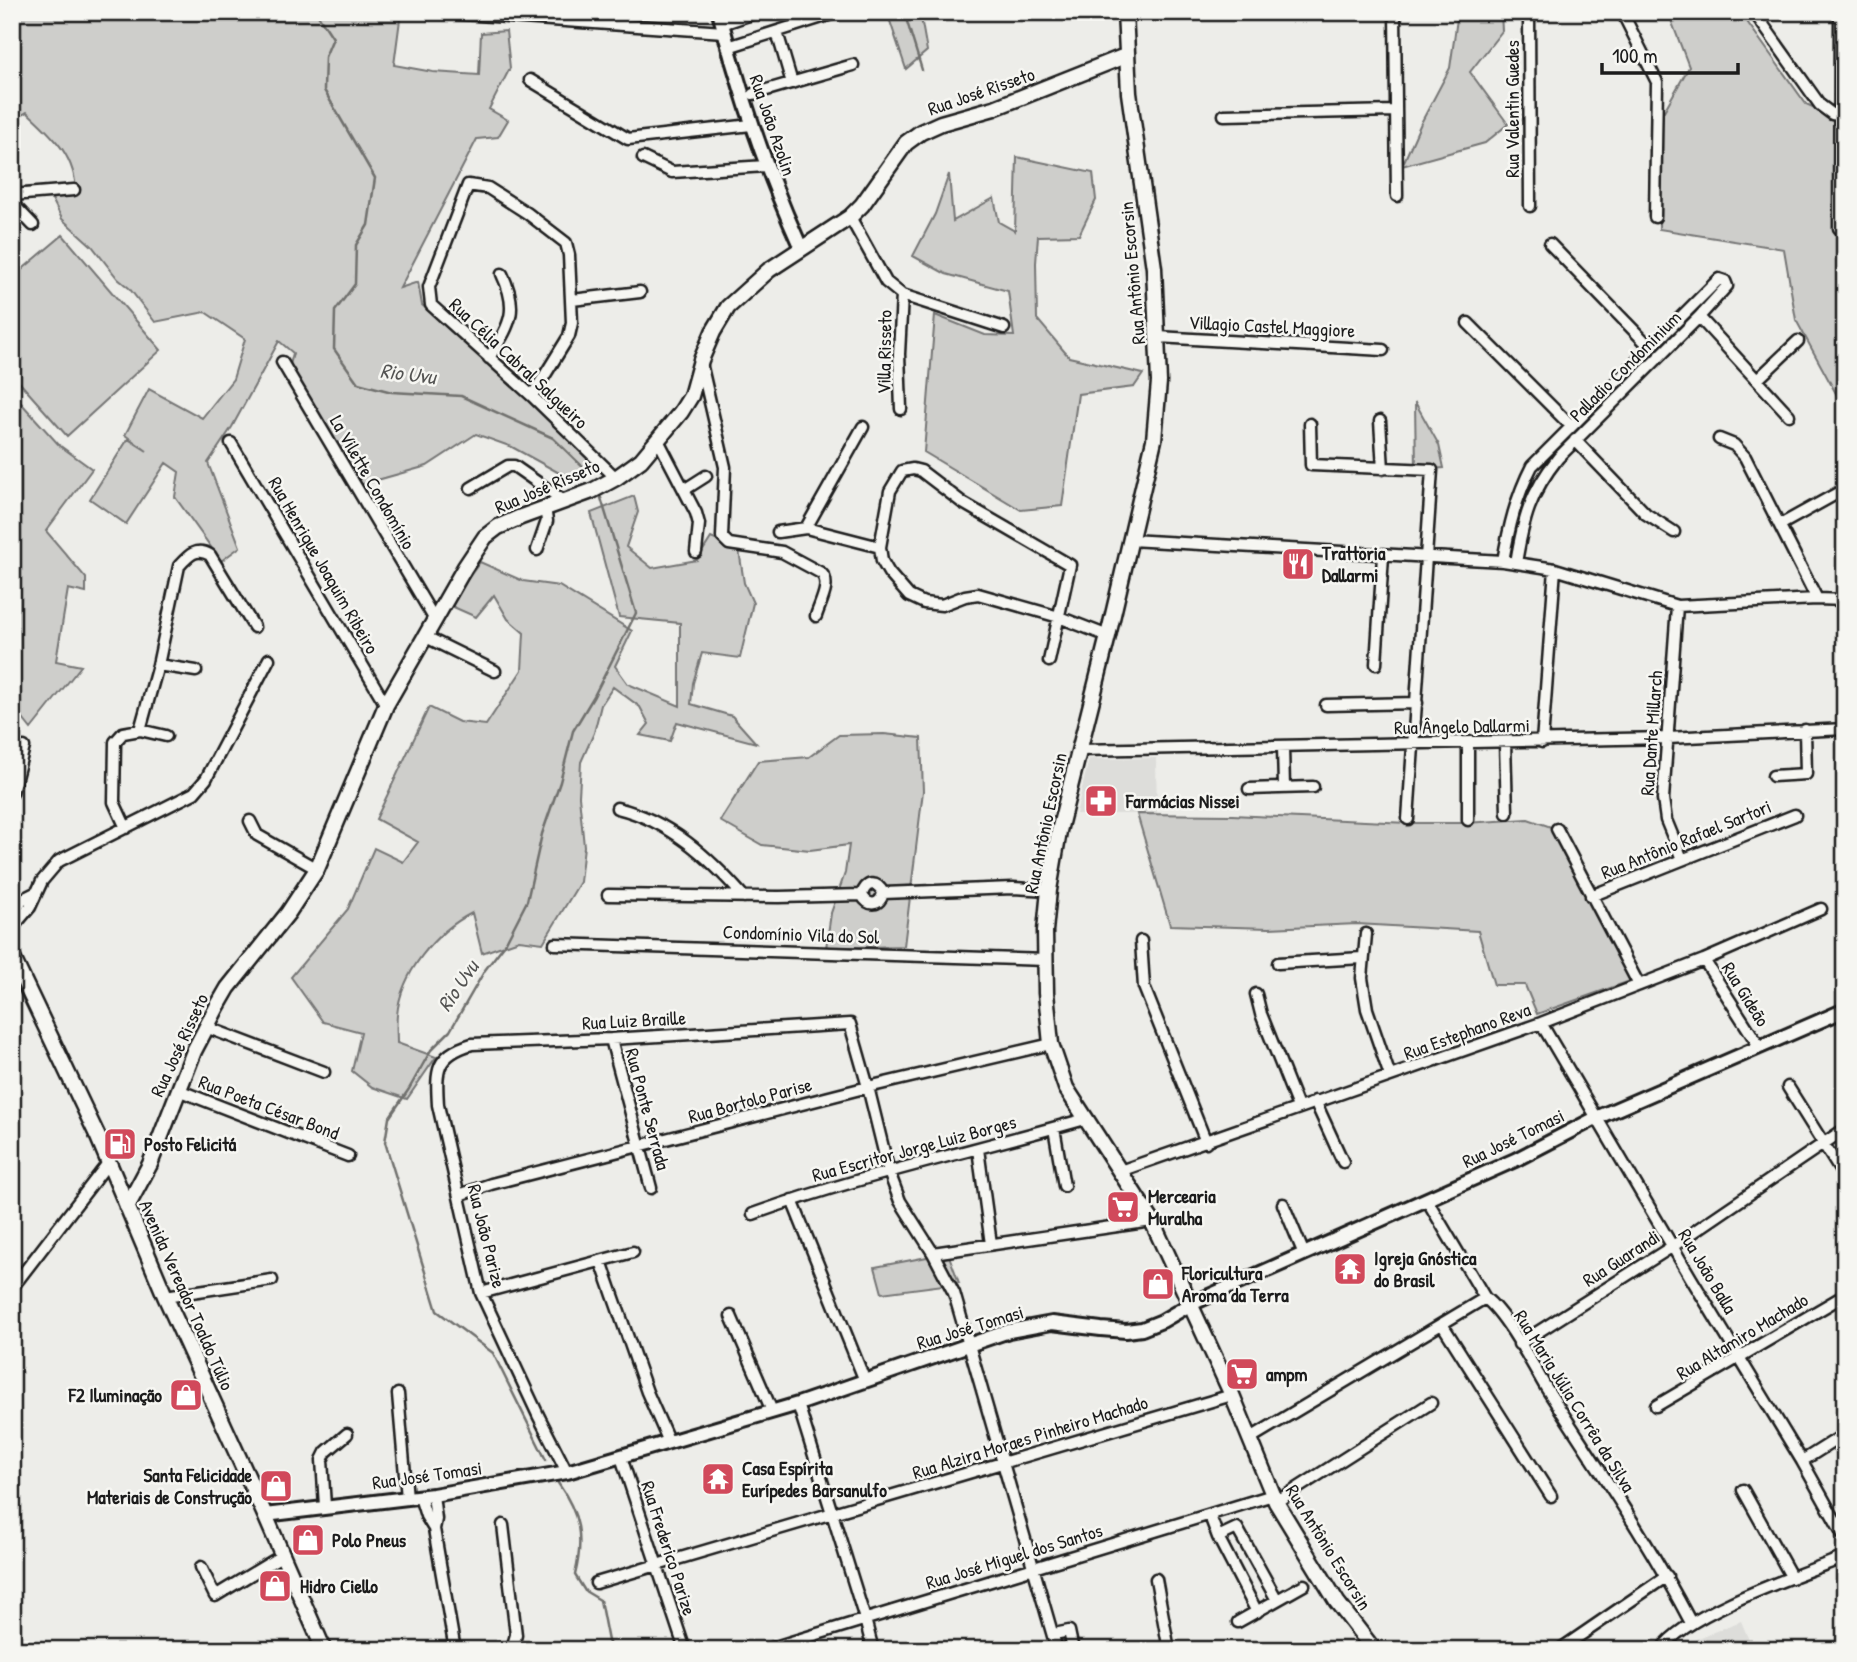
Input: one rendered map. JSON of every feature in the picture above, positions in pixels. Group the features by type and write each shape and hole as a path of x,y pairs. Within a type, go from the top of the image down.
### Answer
{"main road":[{"name":"Rua Antônio Escorsin","path":"1125,12 1125,56 1154,268 1159,382 1154,440 1059,831 1049,890 1045,931 1051,1044 1066,1088 1152,1222 1232,1395 1274,1498 1337,1602 1374,1650"},
{"name":"Rua José Risseto","path":"127,1207 150,1164 206,1027 228,988 288,913 317,869 386,705 465,566 485,537 498,527 592,491 641,460 691,396 701,360 728,307 769,270 850,217 862,205 906,143 921,132 941,123 995,108 1125,56"},
{"name":"Avenida Vereador Toaldo Túlio","path":"12,956 108,1163 324,1650"}],"street":[{"path":"433,12 722,23 758,12"},
{"path":"728,47 838,12"},
{"path":"1395,12 1397,196"},
{"name":"Rua Valentin Guedes","path":"1529,12 1530,206"},
{"path":"1622,12 1657,82 1655,217"},
{"path":"1754,12 1820,105 1832,114 1842,116"},
{"path":"1839,228 1842,116 1840,12"},
{"name":"Rua João Azolin","path":"722,23 751,125 801,248"},
{"path":"777,32 792,83"},
{"path":"753,94 853,65"},
{"path":"530,80 628,139 751,125"},
{"path":"1224,115 1396,111"},
{"path":"643,158 672,172 766,166"},
{"name":"Rua Célia Cabral Salgueiro","path":"572,300 566,243 488,188 468,185 429,287 431,305 533,396 616,478"},
{"path":"12,195 74,190"},
{"path":"12,203 33,225"},
{"name":"Villa Risseto","path":"850,217 886,282 902,295 1004,328"},
{"name":"Palladio Condominium","path":"1550,244 1650,347"},
{"path":"489,358 510,322 509,287 502,274"},
{"name":"Palladio Condominium","path":"1503,561 1519,492 1532,466 1719,279 1725,281 1727,286 1699,317 1575,440 1539,482 1521,533 1517,563"},
{"path":"533,396 569,336 572,300 640,292"},
{"name":"Villa Risseto","path":"901,409 899,354 902,295"},
{"name":"Palladio Condominium","path":"1699,317 1789,415"},
{"name":"Palladio Condominium","path":"1468,323 1571,426"},
{"name":"Villagio Castel Maggiore","path":"1158,337 1383,350"},
{"path":"1757,380 1798,341"},
{"path":"701,360 725,467 722,537 729,544 782,552 821,573 827,583 816,616"},
{"name":"La Vilette Condomínio","path":"282,362 435,620"},
{"path":"1608,391 1617,399"},
{"path":"1380,421 1383,468"},
{"path":"1310,424 1311,465 1433,470 1408,819"},
{"path":"806,528 863,427"},
{"path":"1719,439 1734,445 1745,457 1817,599"},
{"path":"658,440 699,524 696,552"},
{"name":"Palladio Condominium","path":"1575,440 1646,514 1674,532"},
{"name":"Rua Henrique Joaquim Ribeiro","path":"231,443 386,705"},
{"path":"471,488 508,466 514,466 564,501"},
{"path":"1049,662 1059,617 1070,565 963,503 921,471 902,471 890,491 880,547 882,561 897,585 909,596 923,603 942,606 965,596 978,594 1059,617 1108,636"},
{"path":"684,490 706,476"},
{"path":"1780,526 1845,489"},
{"path":"537,550 547,521 545,507"},
{"path":"1514,509 1527,513"},
{"path":"778,532 806,528 880,547"},
{"path":"1130,540 1503,561 1555,569 1677,606 1845,600"},
{"path":"140,730 158,665 179,566 195,552 203,551 210,555 254,627"},
{"path":"1377,664 1384,556"},
{"path":"1542,741 1555,569"},
{"name":"Rua Dante Millarch","path":"1677,606 1663,799 1666,820 1682,859"},
{"path":"426,637 495,671"},
{"path":"12,928 30,907 42,881 59,861 194,793 206,779 269,659"},
{"path":"158,665 197,671"},
{"path":"1326,705 1417,703"},
{"name":"Rua Ângelo Dallarmi","path":"1079,750 1414,745 1668,738 1845,729"},
{"path":"126,828 114,802 116,742 123,733 140,730 166,736"},
{"path":"1773,776 1807,774 1805,730"},
{"path":"1505,742 1507,813"},
{"path":"1468,743 1468,820"},
{"path":"12,793 24,747"},
{"path":"1283,747 1284,787"},
{"path":"1249,789 1313,787"},
{"path":"617,808 652,820 671,831 720,869 744,897"},
{"name":"Rua Antônio Rafael Sartori","path":"1591,897 1795,815"},
{"path":"250,821 257,835 317,869"},
{"path":"1558,829 1639,985"},
{"path":"608,895 862,895 868,884 880,887 883,892 1013,888 1049,890"},
{"path":"12,912 23,899 35,893"},
{"name":"Rua Estephano Reva","path":"1120,1171 1541,1023 1704,960 1821,909"},
{"path":"1366,934 1362,978 1367,1009 1390,1076"},
{"path":"1141,941 1143,987 1206,1142"},
{"name":"Condomínio Vila do Sol","path":"555,944 1046,960"},
{"path":"1278,963 1362,958"},
{"name":"Rua Gideão","path":"1704,960 1759,1046"},
{"path":"1256,994 1261,1014 1298,1107"},
{"name":"Rua José Tomasi","path":"265,1515 420,1497 567,1472 798,1404 1009,1331 1052,1323 1125,1331 1142,1329 1191,1304 1515,1160 1596,1118 1845,1010"},
{"name":"Rua João Balla","path":"1541,1023 1802,1461 1845,1538"},
{"name":"Rua Luiz Braille","path":"437,1076 445,1058 453,1050 471,1044 611,1039 849,1024 868,1087"},
{"path":"206,1027 324,1072"},
{"name":"Rua Ponte Serrada","path":"611,1039 651,1188"},
{"name":"Rua Bortolo Parise","path":"459,1195 491,1184 868,1087 1051,1044"},
{"name":"Rua João Parize","path":"437,1076 438,1105 481,1293 567,1472"},
{"path":"868,1087 889,1172 900,1200 954,1293 1058,1650"},
{"path":"1788,1087 1845,1178"},
{"name":"Rua Poeta César Bond","path":"178,1090 348,1156"},
{"path":"1315,1101 1343,1162"},
{"name":"Rua Escritor Jorge Luiz Borges","path":"753,1214 889,1172 1085,1119"},
{"path":"1055,1128 1064,1186"},
{"name":"Rua Guarandi","path":"1519,1345 1673,1247 1845,1129"},
{"path":"978,1149 991,1244"},
{"path":"12,1289 108,1163"},
{"path":"792,1200 865,1381"},
{"name":"Rua Maria Júlia Corrêa da Silva","path":"1427,1200 1485,1298 1492,1304 1519,1345 1667,1576 1691,1623"},
{"path":"1283,1205 1304,1254"},
{"path":"933,1254 1152,1222"},
{"path":"481,1293 633,1252"},
{"path":"601,1261 647,1392 669,1442"},
{"path":"165,1296 272,1280"},
{"name":"Rua Altamiro Machado","path":"1656,1406 1845,1295"},
{"path":"1249,1439 1485,1298"},
{"path":"730,1316 772,1410"},
{"path":"1441,1324 1551,1496"},
{"path":"398,1394 420,1497 426,1516 434,1529 455,1650"},
{"name":"Rua Alzira Moraes Pinheiro Machado","path":"596,1583 1232,1395"},
{"name":"Rua José Miguel dos Santos","path":"765,1650 1274,1498 1431,1403"},
{"path":"798,1404 873,1650"},
{"path":"325,1507 322,1460 326,1452 347,1434"},
{"path":"1802,1461 1845,1434"},
{"name":"Rua Frederico Parize","path":"621,1457 685,1650"},
{"path":"1743,1490 1793,1578"},
{"path":"1210,1516 1257,1612"},
{"path":"503,1525 516,1635 513,1645 505,1650"},
{"path":"1218,1536 1237,1528 1277,1600"},
{"path":"201,1567 215,1596 282,1555"},
{"path":"1661,1650 1691,1623 1845,1557"},
{"path":"1559,1650 1667,1576"},
{"path":"1156,1579 1169,1650"},
{"path":"1238,1622 1304,1585"},
{"path":"1054,1634 1069,1631 1073,1650"}],"shaded area":[{"path":"12,12 401,12 394,65 433,72 479,75 481,33 506,31 510,68 489,109 508,120 498,137 477,139 400,288 418,282 422,305 564,431 595,464 572,480 512,447 476,434 427,466 356,486 290,365 293,353 279,341 232,427 208,463 240,547 221,561 175,497 179,472 166,463 126,524 90,499 128,439 147,451 125,435 149,389 202,418 233,379 245,339 205,312 155,322 92,246 62,219 51,197 76,194 72,169 67,158 54,138 27,112 12,121"},
{"path":"887,12 920,12 927,51 906,69"},
{"path":"1458,12 1501,12 1502,31 1470,72 1508,124 1485,143 1402,166 1450,68"},
{"path":"1668,12 1740,12 1806,104 1845,122 1845,410 1796,320 1784,249 1659,229 1660,118 1689,67"},
{"path":"1017,157 1093,173 1096,200 1079,235 1038,236 1037,319 1069,357 1143,374 1134,387 1078,394 1062,506 1021,510 924,452 935,315 985,335 1014,336 1008,291 946,274 913,256 935,214 949,174 953,221 994,198 999,222 1015,231"},
{"path":"63,235 161,350 67,436 12,374 12,278"},
{"path":"12,393 59,445 92,469 46,531 86,578 86,593 68,589 56,661 81,666 31,729 12,705"},
{"path":"1415,402 1439,445 1444,468 1416,470"},
{"path":"634,496 638,512 626,547 652,568 697,560 711,538 739,550 744,583 753,603 740,658 702,653 693,683 691,704 732,716 756,743 677,722 670,741 640,735 649,724 640,707 613,687 601,705 594,733 581,762 579,796 584,846 580,882 543,943 519,940 482,953 472,913 445,931 422,955 413,969 405,984 397,1015 397,1043 436,1057 407,1099 372,1087 352,1071 361,1032 323,1022 291,977 348,909 374,848 403,862 418,842 376,819 429,707 459,722 486,725 522,670 524,633 508,619 494,595 476,617 449,605 480,562 523,581 559,586 632,631 615,666 628,684 680,706 680,623 619,617 591,513"},
{"path":"884,734 921,738 923,791 904,946 826,948 831,913 845,873 849,845 810,850 762,845 720,821 758,761 809,757 839,735"},
{"path":"1156,758 1157,814 1076,814 1089,759"},
{"path":"1137,814 1232,815 1408,823 1528,819 1557,829 1633,980 1537,1014 1525,985 1494,985 1478,931 1357,924 1269,928 1170,925"},
{"path":"948,1253 959,1283 882,1293 875,1267"},
{"path":"1741,1621 1753,1650 1681,1650 1686,1643"}],"waterway":[{"name":"Rio Uvu","path":"316,12 333,38 325,57 324,90 375,178 368,225 356,245 355,284 335,311 334,349 358,383 392,392 461,396 553,438 588,472"},
{"path":"904,12 922,70"},
{"name":"Rio Uvu","path":"546,1460 493,1353 437,1311 385,1142 389,1118 431,1050 450,1031 485,970 505,944 527,901 542,834 560,782 573,731 636,613 601,498"},
{"name":"Rio Uvu","path":"558,1483 571,1505 578,1527 579,1549 575,1575 585,1591 600,1600 608,1641 613,1650"}],"place":[{"name":"Trattoria Dallarmi","path":"1298,564"},
{"name":"Farmácias Nissei","path":"1101,801"},
{"name":"Posto Felicitá","path":"120,1144"},
{"name":"Mercearia Muralha","path":"1123,1207"},
{"name":"Igreja Gnóstica do Brasil","path":"1350,1269"},
{"name":"Floricultura Aroma da Terra","path":"1158,1284"},
{"name":"ampm","path":"1242,1374"},
{"name":"F2 Iluminação","path":"186,1395"},
{"name":"Casa Espírita Eurípedes Barsanulfo","path":"718,1479"},
{"name":"Santa Felicidade Materiais de Construção","path":"276,1486"},
{"name":"Polo Pneus","path":"308,1540"},
{"name":"Hidro Ciello","path":"275,1586"}]}
